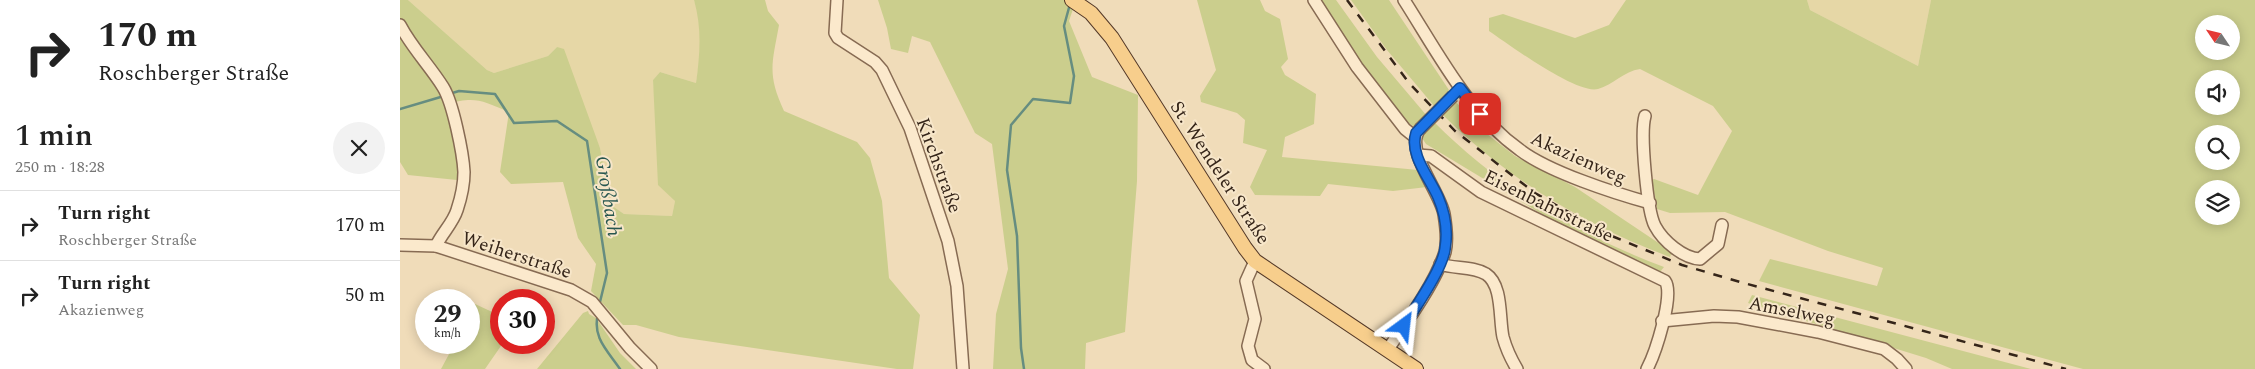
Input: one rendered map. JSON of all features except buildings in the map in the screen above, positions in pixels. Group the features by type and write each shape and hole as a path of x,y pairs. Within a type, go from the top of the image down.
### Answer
{"main road":[{"name":"St. Wendeler Straße","path":"1073,0 1090,13 1112,38 1244,248 1255,261 1416,369"}],"street":[{"name":"Kirchstraße","path":"838,0 835,33 838,38 875,62 889,81 910,128 934,196 948,241 957,286 963,369"},
{"path":"1314,0 1357,67 1405,129 1418,133"},
{"name":"Akazienweg","path":"1404,0 1456,92 1521,151 1541,163 1650,203"},
{"path":"400,25 415,50 448,96 464,171 456,212 441,233 436,246"},
{"path":"1388,349 1404,326 1440,264 1445,250 1447,232 1444,212 1418,155 1418,133 1456,92"},
{"name":"Akazienweg","path":"1645,116 1642,134 1650,203 1654,224 1662,238 1696,259 1704,257 1718,244 1722,225"},
{"name":"Eisenbahnstraße","path":"1418,155 1431,156 1481,192 1665,281 1668,284 1669,290 1662,321"},
{"name":"Weiherstraße","path":"400,245 436,246 556,283 592,302 630,348 651,369"},
{"path":"1255,261 1246,281 1255,319 1248,346 1252,360 1264,369"},
{"path":"1440,264 1484,273 1492,280 1496,288 1503,336 1517,369"},
{"name":"Amselweg","path":"1662,321 1714,316 1738,318 1818,332 1884,350 1897,359 1906,369"},
{"path":"1648,369 1659,341 1662,321"}],"shaded area":[{"path":"408,0 694,0 700,20 701,50 696,83 660,72 653,80 656,112 675,201 672,216 624,214 611,205 600,148 557,47 548,56 494,73 487,70"},
{"path":"1807,0 1931,0 1918,66 1810,10"}],"green space":[{"path":"400,0 408,0 487,70 494,73 548,56 557,47 564,49 600,148 611,205 624,214 672,216 675,201 658,185 653,80 660,72 696,83 700,41 697,10 694,0 765,0 768,11 779,25 772,69 775,87 784,111 857,142 870,158 882,201 889,278 920,315 913,369 897,369 679,337 636,325 623,325 591,291 596,264 578,238 563,182 511,184 500,172 509,112 492,105 472,100 447,104 460,178 457,180 408,175 400,162"},
{"path":"878,0 1076,0 1069,21 1092,77 1138,95 1137,181 1125,332 1086,343 1085,369 993,369 996,314 1008,269 992,144 975,133 930,42 912,36 908,53 891,49 887,28"},
{"path":"1197,0 1260,0 1265,11 1280,19 1288,59 1281,67 1285,75 1316,94 1314,124 1285,137 1282,157 1418,170 1427,187 1393,191 1328,184 1320,196 1255,195 1250,187 1267,150 1243,143 1245,120 1237,113 1201,102 1200,96 1216,70"},
{"path":"1318,0 1336,0 1377,57 1427,116 1417,125 1413,126 1407,122 1372,81"},
{"path":"1351,0 1389,0 1449,90 1448,94 1435,107 1387,50"},
{"path":"1626,0 1807,0 1810,10 1918,66 1931,0 2255,0 2255,369 2083,369 1759,281 1770,259 1877,286 1883,268 1828,251 1725,212 1670,213 1657,209 1652,180 1654,179 1698,195 1732,131 1713,106 1640,69 1629,72 1598,89 1588,89 1575,84 1559,77 1526,57 1489,31 1489,18 1503,14 1575,38 1609,25"},
{"path":"1456,102 1482,130 1515,156 1575,187 1672,252 1670,257 1608,231 1521,180 1494,160 1443,115"},
{"path":"1434,122 1485,168 1541,207 1601,240 1664,267 1660,272 1655,273 1545,216 1426,144 1422,138 1423,133"},
{"path":"1752,295 2031,369 1952,369 1926,358 1748,303"},
{"path":"480,306 490,311 490,354 495,354 485,369 441,369 449,354 480,354"},
{"path":"588,311 589,314 596,318 620,353 636,369 537,369 549,354 555,354 555,347 583,313"}],"waterway":[{"path":"1024,369 1021,348 1017,236 1007,170 1011,125 1033,99 1070,103 1074,76 1064,26 1070,4"},
{"name":"Großbach","path":"449,94 459,91 495,94 514,123 557,121 587,141 607,273 599,306"},
{"name":"Großbach","path":"400,109 444,96"},
{"name":"Großbach","path":"598,314 597,330 599,336 620,369"}],"railway":[{"path":"1347,0 1409,83 1455,131 1535,193 1607,234 1682,265 2066,369"}],"route":[{"path":"1404,326 1440,264 1445,250 1447,232 1444,212 1437,194 1424,172 1414,143 1416,133 1460,88 1480,114"}]}
